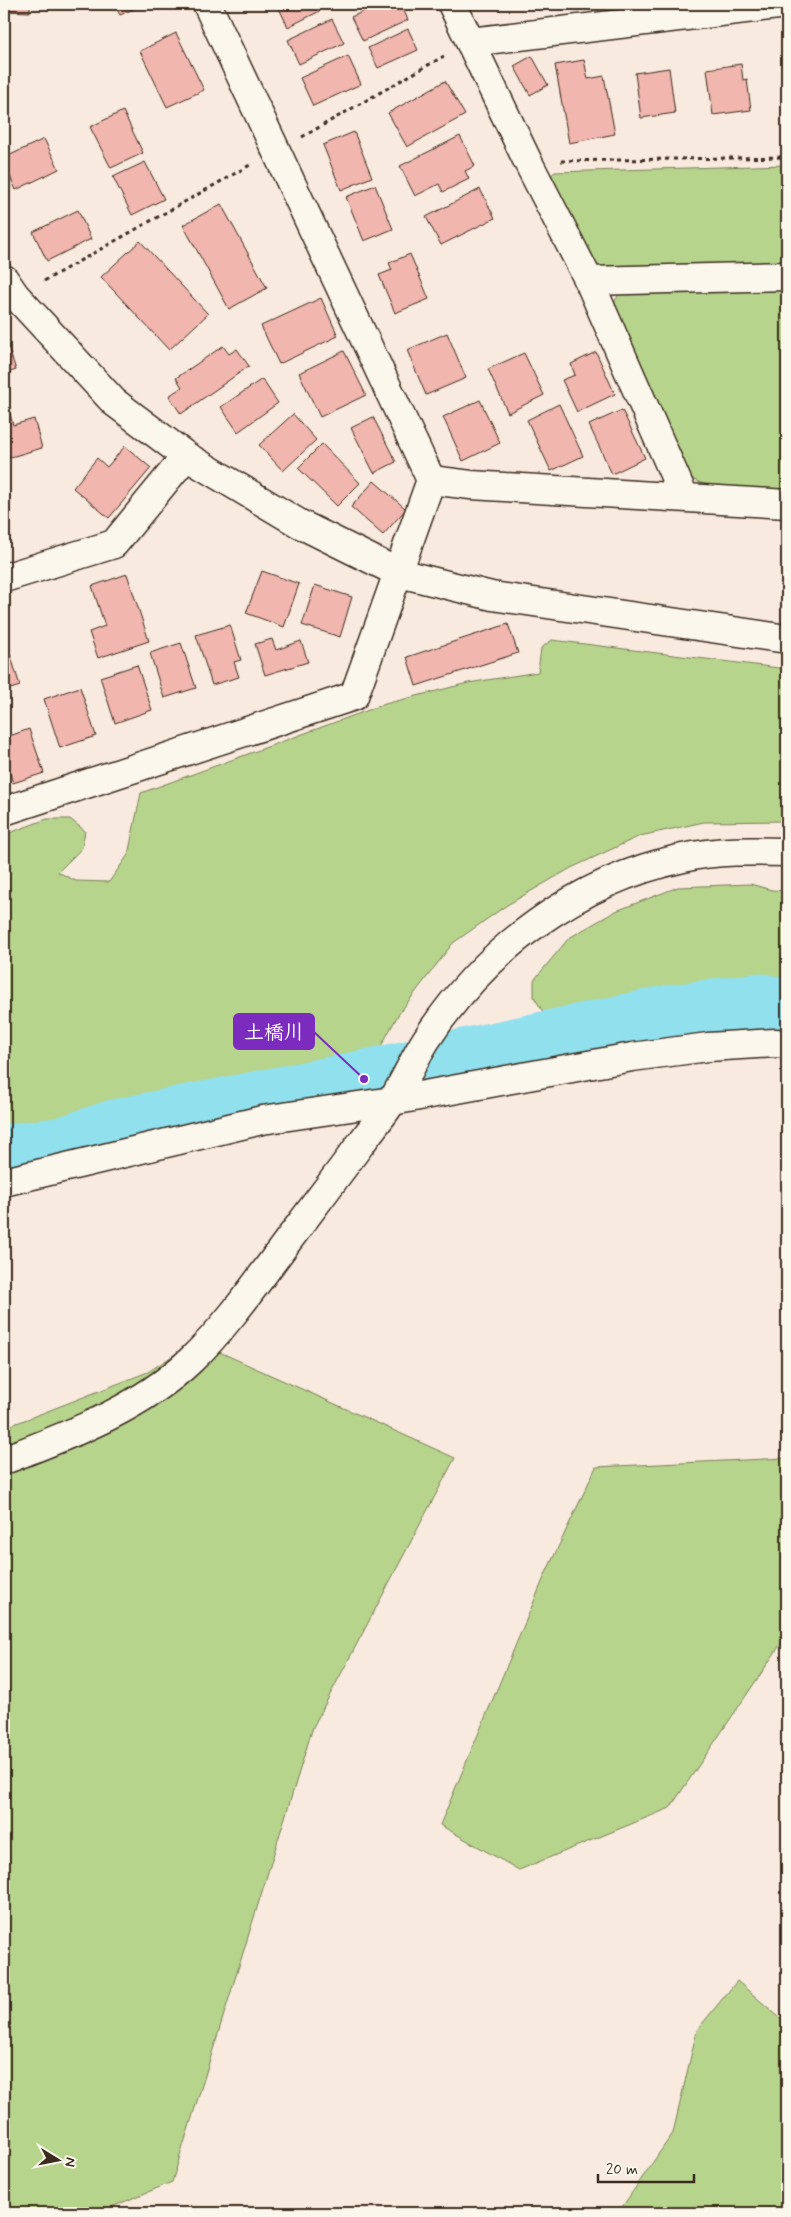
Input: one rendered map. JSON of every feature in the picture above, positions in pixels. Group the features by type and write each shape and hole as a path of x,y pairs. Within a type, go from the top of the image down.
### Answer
{"street":[{"path":"4,811 354,696 431,480 207,4"},
{"path":"452,4 528,162 589,281 684,497"},
{"path":"470,42 787,4"},
{"path":"589,281 787,276"},
{"path":"4,279 15,295 114,402 186,456 300,524 399,572 492,596 787,639"},
{"path":"4,578 114,544 186,456"},
{"path":"431,480 471,485 787,504"},
{"path":"4,1460 69,1435 158,1389 192,1359 231,1315 392,1101 426,1040 468,985 516,938 563,904 618,876 684,857 744,851 787,852"},
{"path":"4,1182 262,1120 392,1101 632,1057 708,1047 787,1044"}],"path":[{"path":"528,162 787,157"}],"green space":[{"path":"787,165 787,262 602,268 586,258 549,177 555,172"},
{"path":"787,288 787,491 708,486 692,479 612,306 621,291"},
{"path":"552,640 787,669 787,821 704,822 640,836 571,868 507,905 453,943 398,1015 373,1061 337,1068 248,1091 4,1142 4,835 47,819 70,819 85,831 82,848 58,872 76,881 109,882 128,855 141,793 385,704 468,683 538,672 541,648"},
{"path":"750,884 772,890 787,891 787,998 752,993 551,1025 534,997 534,980 569,938 616,911 678,887"},
{"path":"195,1341 455,1458 313,1727 172,2182 97,2213 4,2213 4,1428 148,1372"},
{"path":"787,1458 787,1635 670,1808 519,1870 440,1825 545,1575 596,1467"},
{"path":"737,1981 787,2024 787,2213 618,2213 673,2133 697,2030"}],"building":[{"path":"4,4 30,4 30,12 4,11"},
{"path":"114,4 144,4 120,15"},
{"path":"277,4 317,4 320,11 288,27"},
{"path":"380,4 383,10 401,4 408,20 363,41 351,17"},
{"path":"332,19 344,43 299,64 288,40"},
{"path":"408,29 418,50 378,68 368,48"},
{"path":"176,33 204,90 167,107 140,51"},
{"path":"348,56 361,84 313,106 300,78"},
{"path":"532,56 548,85 530,95 514,66"},
{"path":"584,60 588,79 604,76 615,134 569,143 555,65"},
{"path":"741,64 743,80 747,79 751,110 713,115 707,69"},
{"path":"669,68 675,113 641,118 635,73"},
{"path":"445,81 465,115 407,147 388,113"},
{"path":"123,111 143,153 111,168 90,127"},
{"path":"354,132 372,177 341,190 323,145"},
{"path":"460,136 475,166 465,171 469,179 443,192 439,184 415,196 400,166"},
{"path":"44,139 59,169 16,190 4,163 4,158"},
{"path":"145,162 164,199 132,215 113,177"},
{"path":"375,185 393,229 364,241 346,197"},
{"path":"480,189 495,218 441,245 426,217"},
{"path":"221,204 267,288 229,309 183,225"},
{"path":"78,210 91,239 47,261 33,232"},
{"path":"140,241 208,314 169,350 101,277"},
{"path":"410,254 429,299 395,313 379,275 392,270 389,263"},
{"path":"321,298 338,336 279,364 261,326"},
{"path":"447,333 466,378 426,395 407,350"},
{"path":"4,335 16,370 4,374"},
{"path":"223,346 229,354 237,349 249,366 181,414 169,396 182,387 176,378"},
{"path":"344,351 366,395 320,417 299,373"},
{"path":"596,352 615,394 577,412 562,380 575,375 571,364"},
{"path":"524,353 544,395 508,413 488,369"},
{"path":"262,379 278,403 238,432 221,407"},
{"path":"480,400 500,443 463,461 443,417"},
{"path":"559,404 583,456 551,471 527,420"},
{"path":"8,406 13,425 34,419 42,448 4,459 4,407"},
{"path":"622,410 645,458 612,474 589,425"},
{"path":"293,414 316,440 283,471 259,445"},
{"path":"373,417 396,462 374,473 351,428"},
{"path":"322,444 360,483 337,506 298,468"},
{"path":"125,446 151,468 109,518 73,488 97,458 107,467"},
{"path":"374,481 406,509 383,535 351,507"},
{"path":"262,571 299,584 284,627 246,613"},
{"path":"127,574 149,641 98,658 89,632 105,626 92,586"},
{"path":"315,585 352,597 340,637 302,625"},
{"path":"508,624 518,653 416,686 407,657"},
{"path":"230,625 241,660 234,662 239,677 212,685 196,635"},
{"path":"272,639 276,650 301,641 308,662 265,675 255,644"},
{"path":"181,643 196,688 164,698 150,653"},
{"path":"8,647 20,686 4,691 4,648"},
{"path":"137,665 152,710 115,723 100,677"},
{"path":"80,687 96,736 60,748 44,699"},
{"path":"29,729 44,773 13,783 4,755 4,738"}],"waterway":[{"path":"4,1153 61,1146 116,1128 364,1079 668,1014 756,1002 787,1007"}],"place":[{"name":"土橋川","path":"364,1079"}]}
